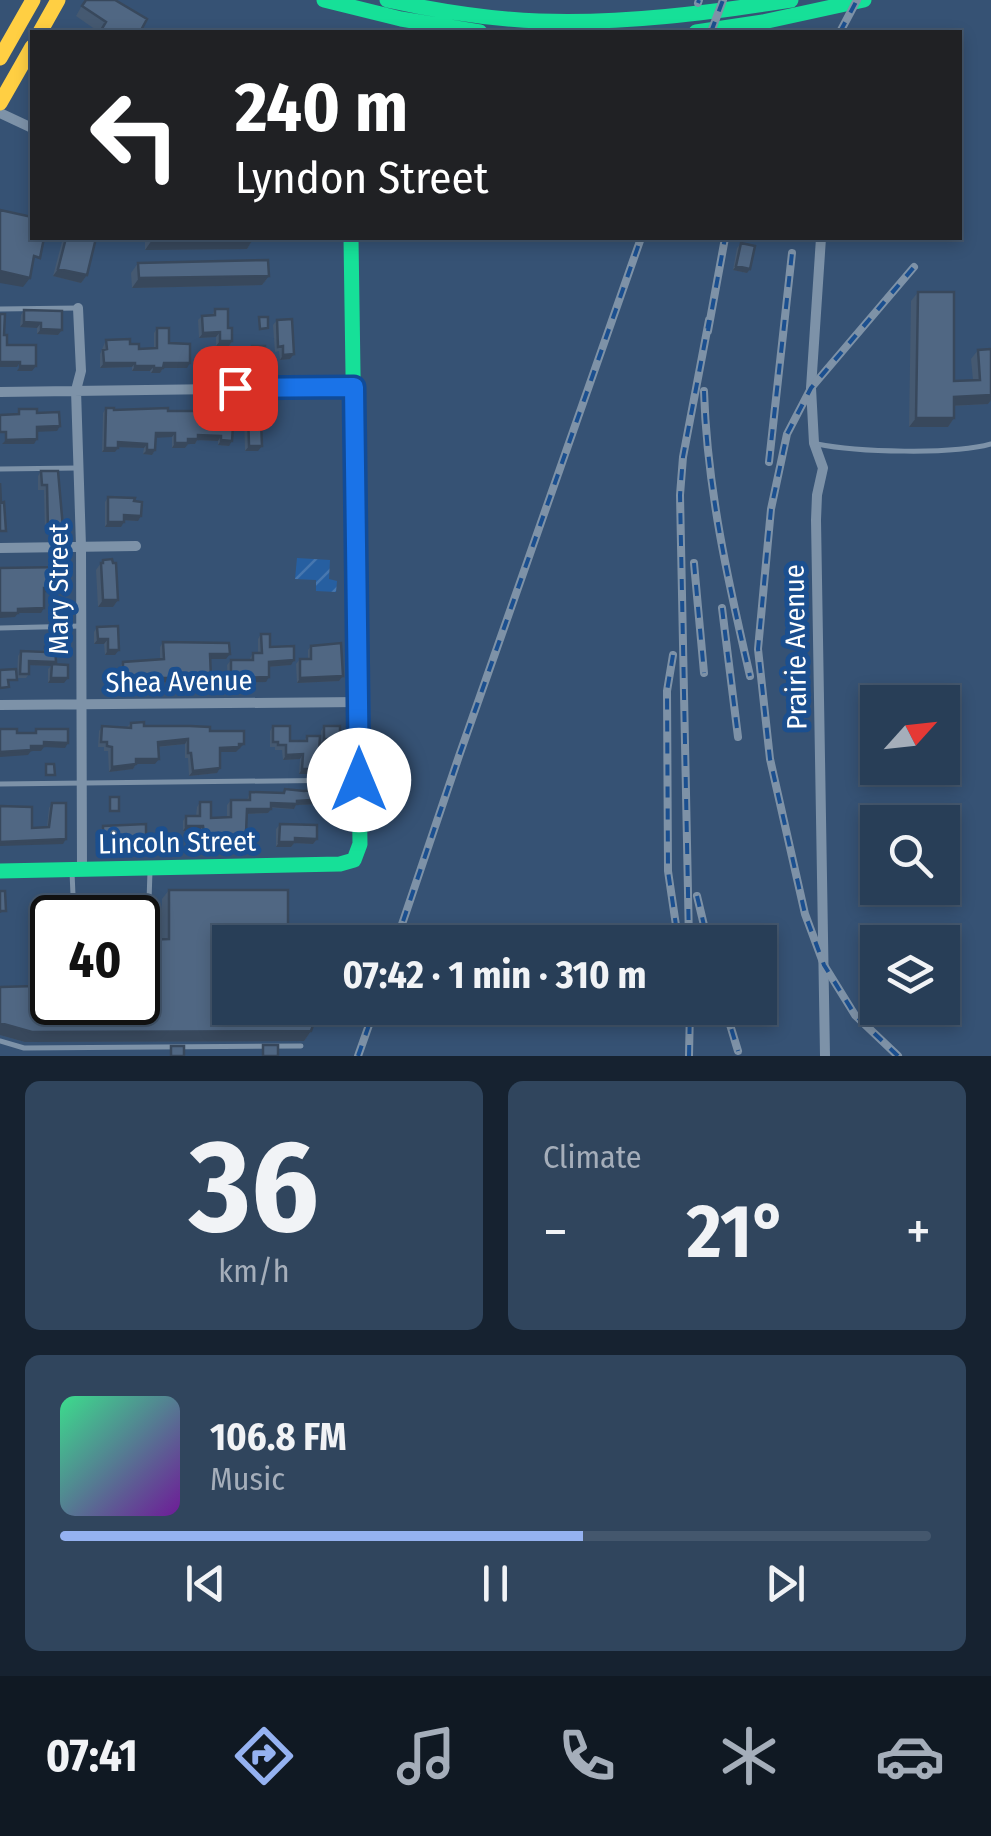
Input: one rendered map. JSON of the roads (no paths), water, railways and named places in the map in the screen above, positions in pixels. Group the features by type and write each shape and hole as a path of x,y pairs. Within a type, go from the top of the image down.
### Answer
{"street":[{"path":"0,58 33,0"},
{"path":"41,30 58,0"},
{"path":"324,0 467,30"},
{"path":"387,0 531,22 651,20 791,0"},
{"path":"709,30 864,0"},
{"path":"0,103 30,50"},
{"path":"0,112 30,127"},
{"path":"352,240 359,780"},
{"name":"Prairie Avenue","path":"821,240 811,388 814,443 823,468 816,520 826,1056"},
{"name":"Mary Street","path":"77,869 82,782 78,308"},
{"path":"0,392 354,387"},
{"path":"0,548 136,546"},
{"name":"Shea Avenue","path":"0,705 359,702"},
{"name":"Lincoln Street","path":"0,870 340,864 354,860 360,844 359,780"}],"lane":[{"path":"0,309 78,308"},
{"path":"814,443 835,448 918,450 991,444"},
{"path":"0,470 80,468"},
{"path":"0,628 81,626"},
{"path":"0,784 359,780"},
{"path":"149,895 150,868"},
{"path":"75,895 77,869"},
{"path":"0,1041 24,1048 301,1046"}],"railway":[{"path":"712,30 723,0"},
{"path":"841,30 857,0"},
{"path":"402,925 640,240"},
{"path":"708,331 725,240"},
{"path":"769,462 792,253"},
{"path":"898,1056 855,1015 824,965 805,914 770,759 758,649 771,509 787,434 811,388 914,267"},
{"path":"689,925 680,495 683,457 709,320"},
{"path":"704,391 714,499 750,676"},
{"path":"694,563 704,673"},
{"path":"722,608 738,737"},
{"path":"673,655 667,691 668,871 676,925"},
{"path":"697,896 704,925"},
{"path":"358,1056 369,1025"},
{"path":"689,1056 690,1025"},
{"path":"730,1025 738,1051"}]}
